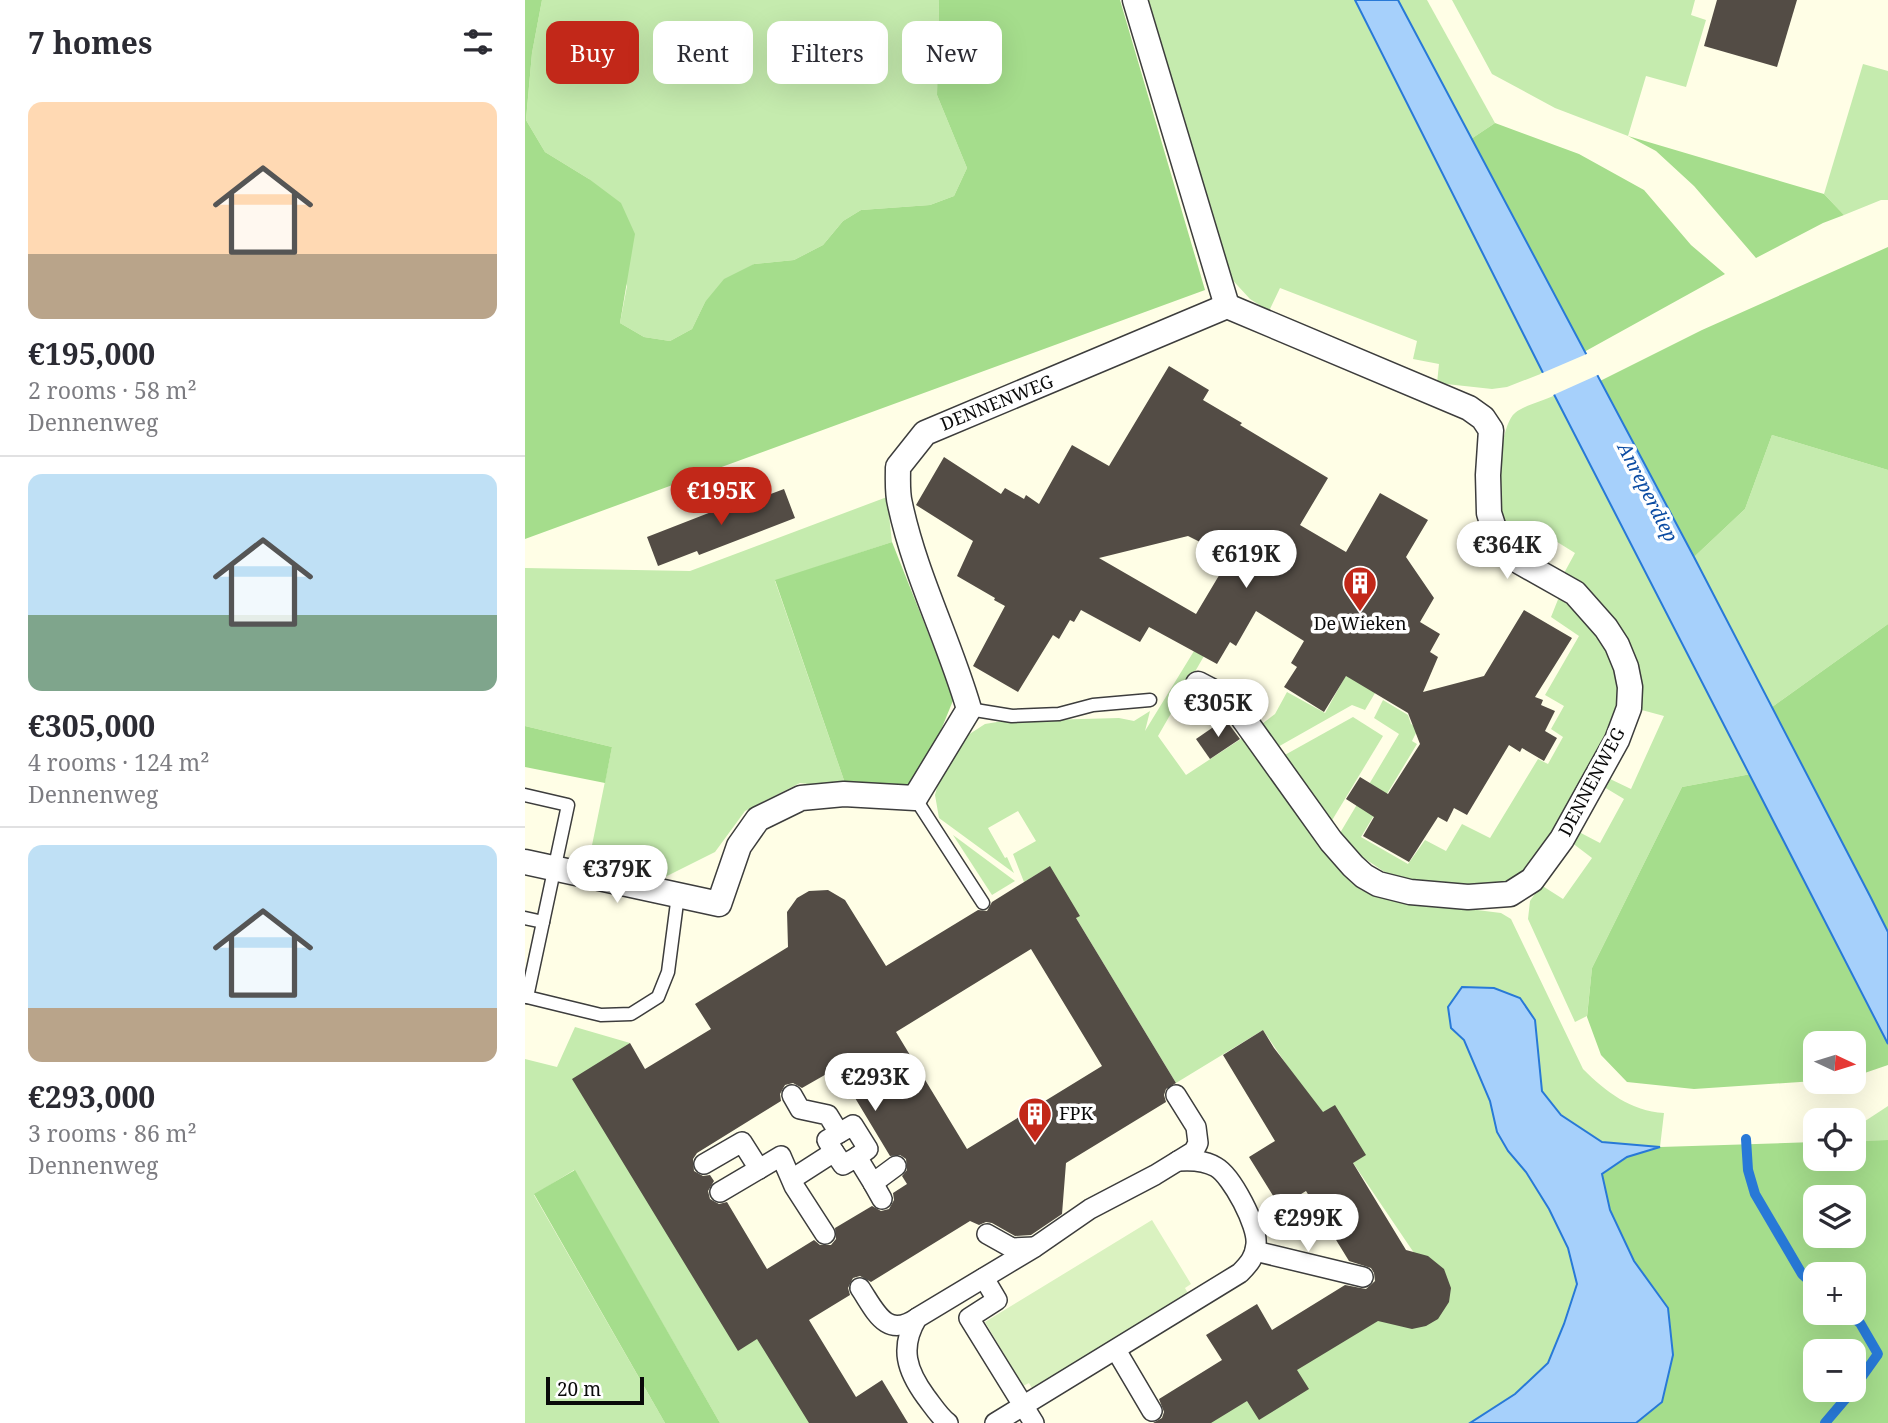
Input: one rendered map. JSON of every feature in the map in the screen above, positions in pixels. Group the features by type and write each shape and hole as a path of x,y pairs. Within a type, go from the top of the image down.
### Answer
{"street":[{"path":"1135,0 1227,306"},
{"name":"DENNENWEG","path":"969,709 956,664 920,573 899,502 898,467 925,433 1227,306 1469,408 1483,418 1491,430 1489,513 1498,541 1520,562 1575,593 1606,628 1626,667 1630,687 1629,708 1617,740 1562,839 1532,880 1510,894 1468,897 1410,892 1378,884 1364,876 1331,841 1238,710 1223,697 1198,684"},
{"path":"525,862 719,904 739,846 758,819 801,798 844,794 915,798 969,709"},
{"path":"792,1095 800,1109 828,1115 836,1142 843,1165 869,1149 853,1125 836,1142 792,1179"},
{"path":"995,1423 1029,1415 1116,1350 1240,1272 1249,1263 1255,1251 1256,1236 1251,1222 1176,1095"},
{"path":"860,1288 887,1324 896,1328 905,1327 1035,1247 1081,1206 1155,1175 1194,1151 1198,1143 1196,1128"},
{"path":"704,1164 742,1142 759,1169"},
{"path":"720,1192 781,1156 825,1234"},
{"path":"857,1157 877,1191 896,1166"},
{"path":"1177,1161 1207,1163 1223,1172"},
{"path":"987,1234 1012,1248 1035,1247"},
{"path":"1255,1251 1363,1278"},
{"path":"984,1278 997,1300 969,1318 1029,1415"},
{"path":"917,1318 907,1343 908,1366 916,1383 948,1423"},
{"path":"1116,1350 1152,1411"}],"lane":[{"path":"969,709 1012,716 1059,714 1093,705 1150,700"},
{"path":"525,795 568,805 526,997 601,1015 631,1014 658,997 667,972 678,895"},
{"path":"915,798 983,903"},
{"path":"525,918 543,922"}],"green space":[{"path":"525,0 542,0 532,53 526,120 545,152 621,203 635,234 620,323 644,337 670,341 692,329 705,302 724,279 754,264 794,260 823,245 843,221 861,210 930,205 954,196 967,168 937,95 937,84 1002,84 1002,21 939,21 939,0 1120,0 1205,290 525,539"},
{"path":"542,0 939,0 939,21 902,21 902,84 937,84 937,95 967,168 954,196 930,205 861,210 843,221 823,245 794,260 754,264 705,302 692,329 670,341 644,337 620,323 627,286 589,179 545,152 526,120 532,53"},
{"path":"1147,0 1355,0 1543,373 1507,387 1492,389 1437,383 1439,364 1413,359 1417,341 1280,288 1269,311 1250,299 1226,273"},
{"path":"1398,0 1427,0 1495,123 1471,139"},
{"path":"1452,0 1695,0 1691,15 1706,20 1686,87 1646,76 1628,136 1555,108 1492,74"},
{"path":"1863,64 1888,71 1888,200 1881,200 1844,215 1824,194"},
{"path":"1495,123 1579,154 1644,190 1691,245 1725,274 1584,352 1471,139"},
{"path":"1628,136 1824,194 1844,215 1756,258 1694,186 1656,151"},
{"path":"1888,247 1888,470 1772,435 1745,509 1694,557 1600,381 1702,330"},
{"path":"1555,395 1751,774 1682,787 1592,968 1587,1016 1575,1022 1528,919 1530,901 1541,885 1563,899 1592,858 1571,842 1579,832 1600,843 1624,799 1604,787 1608,778 1631,789 1664,716 1638,709 1641,695 1563,575 1575,553 1533,527 1519,549 1500,523 1499,466 1510,420 1519,410"},
{"path":"1772,435 1888,470 1888,624 1772,707 1694,557 1745,509"},
{"path":"887,497 892,542 775,581 847,789 800,783 745,811 715,852 663,878 589,860 612,747 525,726 525,568 690,571"},
{"path":"892,542 954,698 939,735 906,794 847,789 775,580"},
{"path":"1559,597 1591,625 1616,667 1620,691 1618,711 1597,756 1559,824 1525,871 1495,886 1439,886 1389,875 1358,854 1340,833 1399,734 1374,718 1383,700 1408,715 1411,724 1418,729 1412,741 1417,744 1361,837 1408,864 1425,840 1446,851 1462,824 1490,838 1538,759 1548,764 1563,737 1551,729 1564,706 1545,695 1579,636 1551,617"},
{"path":"1888,624 1888,932 1772,707"},
{"path":"1361,648 1391,666 1365,710 1352,705 1276,748 1262,724 1275,714 1287,692 1325,713"},
{"path":"1194,651 1204,656 1158,736 1186,775 1247,735 1342,870 1361,890 1383,898 1501,913 1511,919 1583,1069 1620,1099 1641,1109 1664,1113 1660,1147 1602,1142 1561,1115 1542,1091 1535,1020 1451,1028 1464,1040 1476,1066 1490,1101 1497,1132 1549,1209 1568,1248 1577,1284 1548,1363 1515,1394 1470,1423 1192,1423 1431,1278 1263,1030 1176,1083 1076,918 1049,867 1024,882 1013,854 1036,841 1018,811 988,828 1014,873 939,818 935,795 939,780 965,737 985,724 1003,721 1119,718 1134,721 1150,711 1145,731"},
{"path":"1353,717 1383,736 1331,822 1283,756"},
{"path":"525,726 612,747 605,783 525,767"},
{"path":"1751,774 1888,1044 1888,1065 1866,1073 1866,1031 1803,1031 1803,1082 1694,1089 1627,1082 1601,1055 1587,1017 1592,968 1682,787"},
{"path":"953,835 1015,881 992,895"},
{"path":"575,1027 630,1043 601,1079 825,1423 720,1423 574,1170 534,1195 665,1423 525,1423 525,1059 557,1067"},
{"path":"1888,1106 1888,1140 1866,1141 1866,1120"},
{"path":"1888,1140 1888,1423 1636,1423 1662,1402 1673,1355 1668,1308 1634,1261 1610,1210 1602,1174 1627,1157 1660,1147 1803,1142 1803,1171 1866,1171 1866,1141"},
{"path":"575,1170 720,1423 665,1423 534,1194"},
{"path":"1152,1220 1191,1284 1185,1288 1190,1297 1034,1392 1029,1383 1023,1386 985,1322"}],"water":[{"name":"Anreperdiep","path":"1355,0 1398,0 1694,557 1870,896 1888,932 1888,1044 1543,373"},
{"path":"1462,987 1494,988 1520,998 1535,1020 1542,1091 1561,1115 1602,1142 1660,1147 1627,1157 1602,1174 1610,1210 1634,1261 1668,1308 1673,1355 1662,1402 1636,1423 1470,1423 1515,1394 1548,1363 1577,1284 1568,1248 1549,1209 1497,1132 1490,1101 1464,1040 1451,1028 1448,1007"}],"pier":[{"path":"1589,353 1600,374 1551,396 1540,374"}],"building":[{"path":"1717,0 1797,0 1777,67 1704,46"},
{"name":"De Wieken","path":"1169,366 1209,390 1203,400 1328,478 1300,525 1346,552 1380,493 1428,520 1406,557 1434,598 1420,622 1440,634 1430,652 1438,657 1423,692 1484,676 1524,610 1572,638 1535,697 1543,700 1541,705 1555,711 1545,731 1557,738 1544,761 1522,748 1520,752 1509,745 1467,815 1454,808 1447,822 1438,817 1409,862 1363,836 1374,817 1346,799 1360,777 1388,794 1420,744 1408,713 1346,676 1324,712 1284,687 1297,667 1291,663 1304,641 1256,611 1236,646 1230,642 1217,664 1149,627 1140,642 1081,610 1074,622 1070,620 1059,639 1053,635 1018,692 973,666 1005,606 957,576 973,541 916,505 944,457 1001,494 1005,488 1024,499 1026,495 1039,504 1072,445 1109,466","holes":["1188,536 1230,557 1196,614 1099,558"]},
{"path":"784,489 795,518 699,555 697,551 658,566 647,537 742,500 744,504"},
{"path":"1225,719 1240,739 1210,759 1196,739"},
{"name":"FPK","path":"1050,866 1080,916 1076,918 1176,1083 1166,1089 1166,1102 1066,1163 1062,1214 1031,1235 1015,1236 992,1223 979,1225 970,1221 871,1282 860,1276 853,1278 848,1288 850,1295 809,1320 856,1397 882,1380 908,1423 809,1423 757,1339 738,1351 572,1079 630,1043 645,1069 711,1029 695,1004 788,947 787,912 797,898 809,891 828,890 845,900 886,966 978,910 987,911 992,902","holes":["1031,949 1102,1066 967,1149 896,1032","837,1068 890,1156 900,1155 906,1159 907,1170 902,1176 907,1184 893,1193 894,1200 889,1209 881,1211 872,1206 835,1228 836,1239 831,1245 820,1245 814,1240 767,1269 727,1202 719,1204 710,1199 708,1191 714,1181 710,1175 703,1176 694,1171 693,1159 697,1153 781,1101 780,1094 785,1085 793,1083 802,1088"]},
{"path":"1263,1030 1323,1112 1335,1105 1366,1155 1353,1163 1406,1250 1428,1256 1444,1269 1451,1288 1449,1302 1438,1319 1426,1326 1412,1329 1378,1321 1297,1370 1309,1389 1259,1420 1247,1401 1211,1423 1153,1423 1162,1418 1164,1412 1159,1399 1222,1360 1206,1335 1257,1304 1272,1330 1345,1285 1366,1289 1375,1281 1371,1268 1349,1261 1306,1191 1280,1207 1249,1157 1275,1141 1223,1055"}],"waterway":[{"path":"1746,1139 1748,1170 1755,1194 1803,1275"},
{"path":"1861,1325 1878,1354 1866,1371"},
{"path":"1825,1423 1843,1402"}],"place":[{"name":"De Wieken","path":"1360,613"},
{"name":"FPK","path":"1035,1144"}]}
